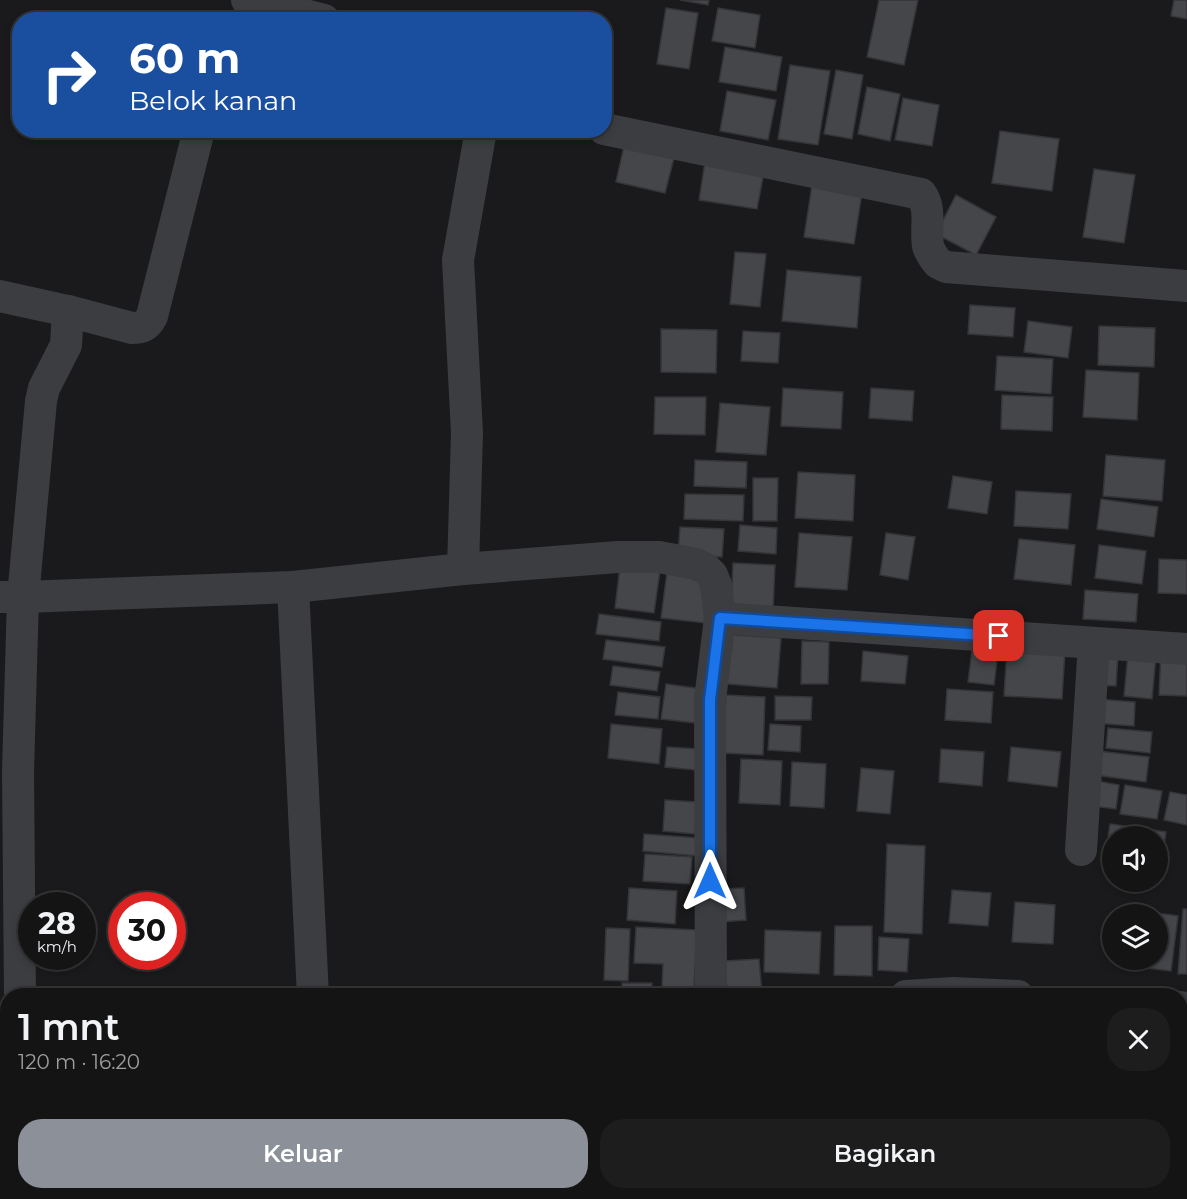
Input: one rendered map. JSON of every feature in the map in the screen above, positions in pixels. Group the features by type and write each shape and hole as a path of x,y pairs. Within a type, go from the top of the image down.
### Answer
{"street":[{"path":"247,0 293,12"},
{"path":"612,131 921,194 927,208 928,245 931,254 938,263 946,267 1187,286"},
{"path":"0,296 132,328 141,328 148,324 152,316 197,138"},
{"path":"463,569 467,433 458,260 480,138"},
{"path":"20,988 9,772 12,597 41,402 44,388 66,345 68,311"},
{"path":"12,597 293,587 463,569 618,557 674,558 706,569 712,575 718,592 720,618 710,700 711,988"},
{"path":"293,587 313,988"},
{"path":"720,618 1187,650"},
{"path":"1081,850 1094,642"}],"building":[{"path":"680,0 709,0 708,5"},
{"path":"879,0 918,0 904,65 867,57"},
{"path":"1174,0 1187,0 1187,19 1171,16"},
{"path":"666,8 698,13 689,69 657,64"},
{"path":"718,8 760,15 755,48 712,41"},
{"path":"725,47 782,57 776,91 719,82"},
{"path":"790,65 830,71 818,145 778,139"},
{"path":"836,70 863,75 852,139 824,134"},
{"path":"867,87 900,94 890,141 858,134"},
{"path":"727,91 776,100 768,140 720,131"},
{"path":"903,98 939,105 932,146 895,140"},
{"path":"1000,131 1059,139 1052,191 992,183"},
{"path":"624,146 674,158 665,193 616,182"},
{"path":"705,162 764,172 757,209 699,200"},
{"path":"1094,169 1135,175 1124,243 1083,237"},
{"path":"812,185 862,193 854,244 804,237"},
{"path":"956,195 996,217 976,255 936,234"},
{"path":"735,252 766,254 760,307 730,304"},
{"path":"787,270 861,277 857,328 782,321"},
{"path":"970,305 1015,308 1013,337 968,334"},
{"path":"1028,321 1072,327 1068,358 1024,352"},
{"path":"1099,326 1155,328 1154,367 1098,365"},
{"path":"661,329 717,330 716,373 661,372"},
{"path":"743,331 780,333 778,363 741,361"},
{"path":"997,356 1053,359 1051,394 995,390"},
{"path":"1086,370 1139,373 1137,420 1083,417"},
{"path":"783,388 843,392 841,429 781,426"},
{"path":"871,388 914,391 912,421 869,418"},
{"path":"1002,395 1053,397 1052,431 1001,429"},
{"path":"655,397 706,397 705,435 654,434"},
{"path":"720,403 770,407 766,455 716,452"},
{"path":"1106,455 1165,460 1162,501 1103,496"},
{"path":"695,460 747,462 746,488 694,486"},
{"path":"798,472 855,475 853,521 795,518"},
{"path":"953,476 992,482 987,514 948,508"},
{"path":"753,478 778,478 777,521 753,521"},
{"path":"1016,491 1071,494 1068,529 1014,526"},
{"path":"685,494 744,495 743,521 684,519"},
{"path":"1101,499 1158,507 1154,537 1097,529"},
{"path":"740,525 777,528 776,554 738,551"},
{"path":"680,527 724,529 722,557 678,554"},
{"path":"799,533 852,537 847,590 795,587"},
{"path":"886,533 915,537 908,580 880,575"},
{"path":"1019,539 1075,545 1071,585 1014,579"},
{"path":"1099,545 1146,551 1142,584 1095,578"},
{"path":"621,558 661,564 654,613 615,608"},
{"path":"1159,559 1187,560 1187,594 1158,593"},
{"path":"733,563 775,565 773,610 731,608"},
{"path":"667,572 712,579 706,623 661,618"},
{"path":"1085,590 1138,594 1136,622 1083,619"},
{"path":"599,614 661,622 659,641 596,634"},
{"path":"720,634 781,638 777,688 717,683"},
{"path":"606,640 665,647 662,667 603,659"},
{"path":"802,641 829,642 828,684 801,684"},
{"path":"973,642 999,645 994,685 968,682"},
{"path":"1007,647 1065,650 1062,699 1004,696"},
{"path":"863,651 908,656 905,684 861,681"},
{"path":"1161,651 1187,652 1187,696 1159,695"},
{"path":"1097,653 1118,654 1116,686 1095,685"},
{"path":"1128,653 1156,656 1152,699 1124,696"},
{"path":"613,666 660,672 657,691 610,685"},
{"path":"666,684 709,690 704,724 661,719"},
{"path":"947,689 993,692 991,723 945,720"},
{"path":"618,692 660,697 658,719 615,715"},
{"path":"726,695 765,697 763,755 723,753"},
{"path":"775,696 812,697 811,720 775,720"},
{"path":"1096,699 1135,702 1134,726 1094,723"},
{"path":"611,724 662,729 659,764 608,758"},
{"path":"770,724 801,726 800,752 768,750"},
{"path":"1108,728 1152,732 1150,753 1106,748"},
{"path":"667,747 698,749 696,770 665,767"},
{"path":"1011,747 1061,752 1057,787 1008,781"},
{"path":"941,749 984,752 982,786 939,782"},
{"path":"1098,751 1149,757 1146,782 1095,775"},
{"path":"741,759 782,761 780,805 739,803"},
{"path":"792,762 826,764 824,808 790,806"},
{"path":"861,768 894,771 890,814 857,811"},
{"path":"1097,781 1119,785 1116,809 1093,806"},
{"path":"1125,785 1162,791 1157,819 1120,814"},
{"path":"1170,792 1187,795 1187,825 1164,820"},
{"path":"665,800 697,802 695,834 663,831"},
{"path":"644,834 699,838 698,856 643,851"},
{"path":"887,844 925,846 922,934 884,932"},
{"path":"645,854 692,857 690,884 643,881"},
{"path":"629,888 677,891 675,924 627,920"},
{"path":"744,888 746,920 720,922 718,889"},
{"path":"952,890 991,893 988,926 949,923"},
{"path":"1015,902 1055,905 1053,944 1012,942"},
{"path":"1183,909 1187,909 1187,974 1178,974"},
{"path":"1168,915 1178,916 1171,971 1163,970 1168,970"},
{"path":"835,926 872,926 872,976 834,975"},
{"path":"636,927 697,930 694,988 662,987 663,964 634,963"},
{"path":"606,928 630,929 628,981 604,980"},
{"path":"765,930 821,932 819,974 764,972"},
{"path":"879,937 909,939 907,972 878,970"},
{"path":"759,959 761,988 727,988 725,961"},
{"path":"622,983 652,983 652,988 622,988"}],"route":[{"path":"710,881 710,700 720,618 999,636"}]}
